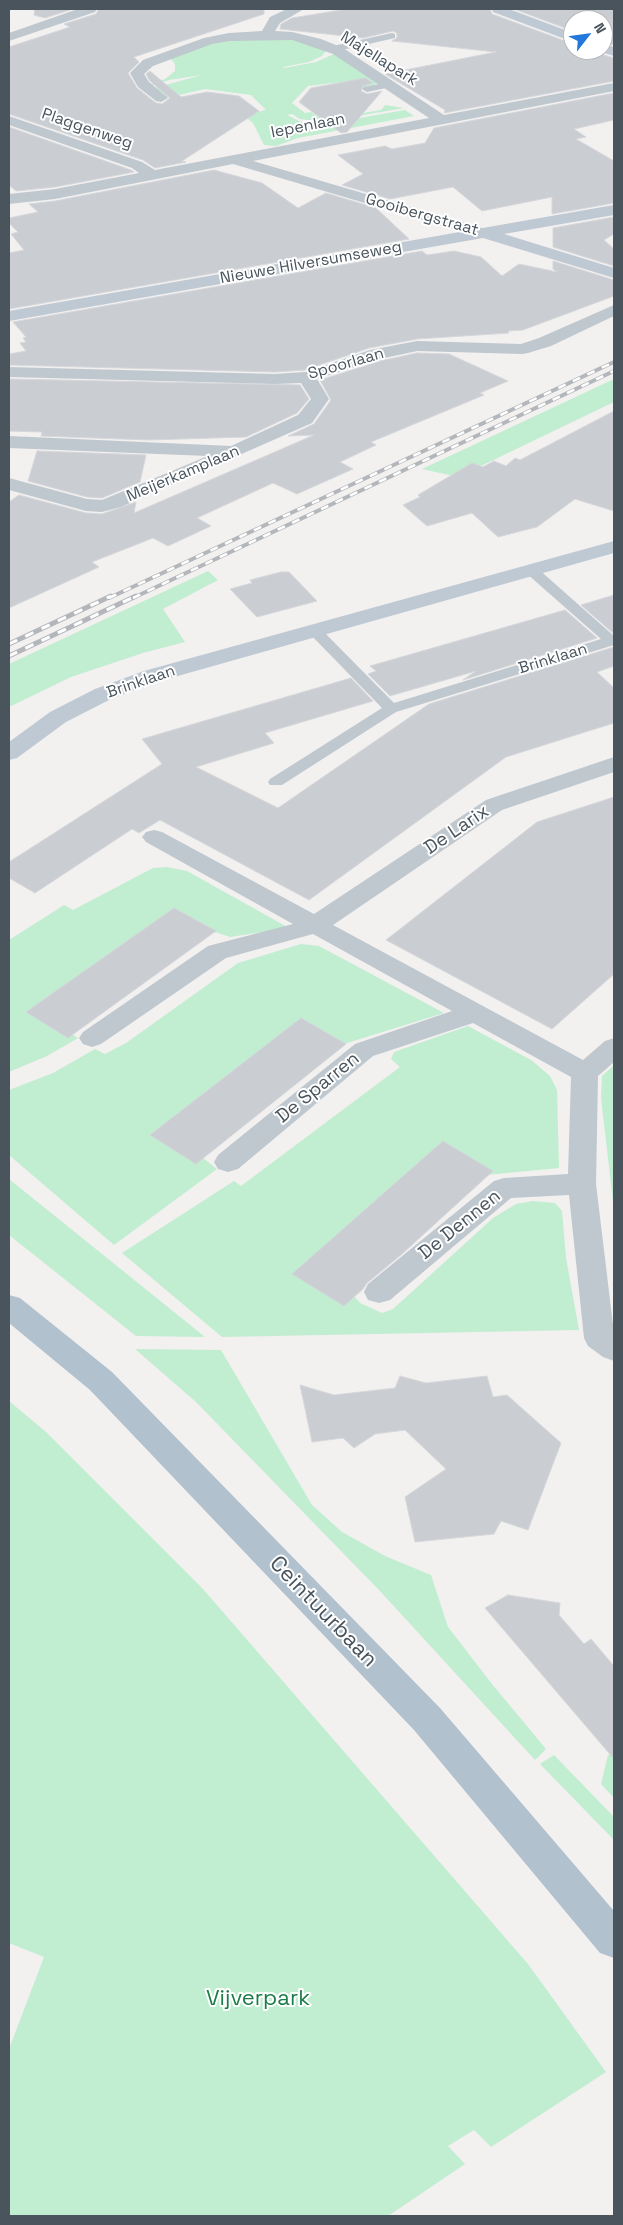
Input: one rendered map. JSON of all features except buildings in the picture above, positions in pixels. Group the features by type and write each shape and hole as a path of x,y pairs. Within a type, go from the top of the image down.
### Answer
{"main road":[{"name":"Ceintuurbaan","path":"9,1306 101,1381 427,1720 614,1940"}],"street":[{"path":"9,37 90,9"},
{"path":"266,35 276,20 297,9"},
{"path":"498,9 563,34"},
{"name":"Majellapark","path":"161,98 143,84 137,73 148,63 209,41 229,37 292,36 316,42 333,49 440,119"},
{"name":"Iepenlaan","path":"11,201 614,87"},
{"name":"Plaggenweg","path":"9,120 137,165 152,175"},
{"name":"Gooibergstraat","path":"230,159 483,232 614,273"},
{"name":"Nieuwe Hilversumseweg","path":"9,316 614,210"},
{"name":"Spoorlaan","path":"9,372 275,379 307,377 376,354 417,346 522,349 545,342 614,310"},
{"name":"Meijerkamplaan","path":"9,484 86,505 102,506 114,503 236,452 305,419 320,399 307,377"},
{"path":"9,442 236,452"},
{"name":"Brinklaan","path":"9,752 58,717 103,694 152,676 614,547"},
{"name":"De Larix","path":"314,926 494,805 614,764"},
{"path":"154,837 586,1073"},
{"path":"92,1038 217,952 314,926"},
{"name":"De Sparren","path":"228,1162 364,1050 475,1013"},
{"path":"614,1047 586,1073 582,1184 599,1338 614,1349"},
{"name":"De Dennen","path":"379,1292 504,1188 582,1184"}],"lane":[{"path":"333,49 392,36"},
{"path":"367,88 388,85"},
{"name":"Brinklaan","path":"276,782 391,709 611,641 531,570"},
{"path":"314,630 391,709"}],"green space":[{"path":"286,39 303,42 327,50 322,56 309,62 284,68 316,62 334,54 379,83 364,88 350,81 308,86 292,103 305,113 311,112 318,117 335,115 340,117 381,110 385,105 404,108 323,122 300,119 292,114 287,115 299,121 320,125 405,110 414,116 298,138 276,146 264,145 253,123 243,115 266,110 251,95 205,89 166,98 154,88 202,75 149,85 165,79 175,71 175,64 170,58 194,49 225,40"},
{"path":"614,379 614,402 458,477 422,469"},
{"path":"208,571 218,580 163,609 185,642 143,653 71,677 9,707 9,664"},
{"path":"167,867 187,871 289,928 230,937 212,931 66,1030 78,1038 47,1056 9,1072 9,940 64,905 73,910 153,868"},
{"path":"301,944 319,946 444,1013 347,1043 203,1158 217,1169 114,1245 9,1155 9,1090 53,1073 95,1049 105,1054 126,1043 238,963"},
{"path":"468,1026 531,1060 550,1076 557,1090 559,1168 486,1175 351,1293 360,1303 382,1313 393,1309 493,1218 516,1204 533,1201 555,1203 562,1211 566,1258 579,1330 222,1337 122,1253 234,1181 241,1186 400,1067 391,1059 394,1052"},
{"path":"614,1065 614,1210 601,1098 602,1076"},
{"path":"9,1179 205,1337 136,1336 9,1235"},
{"path":"135,1349 221,1350 312,1505 342,1532 385,1556 431,1575 448,1627 546,1749 535,1760 379,1590 196,1402"},
{"name":"Vijverpark","path":"9,1401 46,1432 203,1589 528,1964 606,2072 491,2147 474,2130 448,2146 465,2164 388,2216 9,2216 9,2049 44,1957 9,1943"},
{"path":"614,1752 614,1798 601,1784 608,1755"},
{"path":"554,1755 614,1817 614,1840 540,1764"}],"railway":[{"path":"109,598 614,362"},
{"path":"133,598 614,371"},
{"path":"9,644 111,596"},
{"path":"9,656 136,596"}]}
